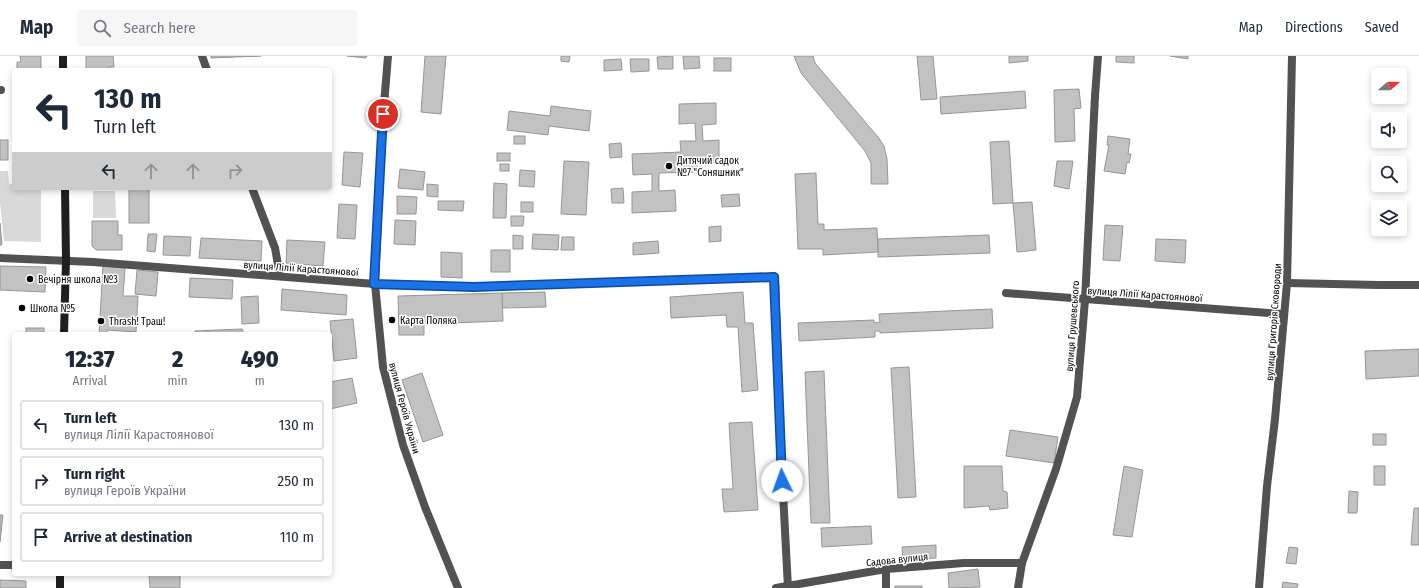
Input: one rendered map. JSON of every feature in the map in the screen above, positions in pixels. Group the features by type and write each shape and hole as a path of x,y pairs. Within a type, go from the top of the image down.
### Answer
{"street":[{"path":"63,56 63,68"},
{"path":"202,56 206,68"},
{"name":"вулиця Героїв України","path":"388,56 382,129 374,284 383,367 403,445 425,507 458,588"},
{"name":"вулиця Грушевського","path":"1018,588 1022,563 1056,469 1077,397 1085,300 1098,56"},
{"name":"вулиця Григорія Сковороди","path":"1259,588 1267,486 1275,418 1287,283 1292,57"},
{"path":"64,332 66,260 65,190"},
{"path":"253,190 275,248 280,276"},
{"name":"вулиця Лілії Карастоянової","path":"0,258 66,260 374,284 474,287 774,277 788,587"},
{"path":"1287,283 1419,285"},
{"name":"вулиця Лілії Карастоянової","path":"1006,293 1284,314"},
{"name":"Садова вулиця","path":"776,588 886,569 964,563 1022,563"},
{"path":"0,565 12,565"},
{"path":"886,569 886,588"},
{"path":"60,576 60,588"}],"shaded area":[{"path":"0,171 8,171 9,184 12,184 12,190 41,190 41,242 4,241 0,202"},
{"path":"93,191 115,191 116,218 93,218"}],"building":[{"path":"20,56 41,56 41,68 17,68 17,62 21,62"},
{"path":"86,56 113,56 114,67 86,68"},
{"path":"211,56 261,56 211,58"},
{"path":"347,56 367,56 366,58"},
{"path":"425,56 446,56 441,114 421,112"},
{"path":"561,56 570,56 569,62 561,61"},
{"path":"673,56 673,69 658,69 657,57"},
{"path":"683,56 699,56 700,68 684,69"},
{"path":"794,56 813,56 815,63 878,137 884,146 887,159 888,184 871,184 871,163 865,151 801,73"},
{"path":"917,56 933,56 937,99 921,100"},
{"path":"1009,56 1028,56 1028,61 1009,63"},
{"path":"1116,56 1134,56 1134,63 1116,62"},
{"path":"1170,56 1188,56 1188,59"},
{"path":"714,58 731,58 731,71 714,71"},
{"path":"621,59 622,70 604,71 604,60"},
{"path":"630,59 649,59 649,71 631,72"},
{"path":"1079,89 1081,108 1074,109 1075,141 1055,142 1054,90"},
{"path":"1025,91 1026,108 941,114 940,97"},
{"path":"716,103 716,124 702,125 703,141 719,140 719,162 697,163 697,172 659,173 659,191 675,190 676,211 632,213 632,192 652,191 652,174 633,175 632,154 681,152 680,141 696,141 695,123 679,124 679,104"},
{"path":"551,106 591,111 589,131 549,126 548,135 507,130 509,111 550,116"},
{"path":"514,136 525,136 525,144 514,144"},
{"path":"1108,136 1130,139 1128,154 1131,154 1129,163 1127,162 1125,174 1104,171 1109,145 1107,145"},
{"path":"0,140 8,140 8,160 0,160"},
{"path":"1009,141 1013,203 993,204 990,142"},
{"path":"621,143 622,157 610,158 609,144"},
{"path":"344,152 363,153 360,187 342,185"},
{"path":"497,153 510,153 510,161 497,161"},
{"path":"564,161 589,162 586,215 561,214"},
{"path":"1057,161 1073,161 1069,189 1054,186"},
{"path":"500,164 509,164 509,171 500,171"},
{"path":"400,169 425,172 423,190 398,188"},
{"path":"520,170 535,171 534,187 519,186"},
{"path":"816,173 818,224 824,224 824,230 877,228 878,252 823,255 823,249 798,249 795,174"},
{"path":"494,183 507,184 506,218 493,218"},
{"path":"427,184 438,185 438,197 427,196"},
{"path":"623,188 624,203 612,203 611,189"},
{"path":"129,190 149,190 149,223 129,223"},
{"path":"739,194 740,206 722,207 721,195"},
{"path":"397,196 417,197 416,214 397,214"},
{"path":"438,201 464,201 463,211 438,210"},
{"path":"521,202 533,202 533,212 521,212"},
{"path":"1032,202 1036,250 1017,252 1013,203"},
{"path":"339,204 357,205 355,239 337,238"},
{"path":"511,216 524,216 523,226 511,226"},
{"path":"395,220 416,221 415,245 394,244"},
{"path":"92,221 118,221 118,235 122,235 122,250 96,250 92,246"},
{"path":"0,223 2,245 0,245"},
{"path":"1105,225 1123,226 1120,261 1103,260"},
{"path":"721,226 721,241 709,242 709,227"},
{"path":"148,234 157,234 155,252 147,251"},
{"path":"533,234 559,235 558,250 532,249"},
{"path":"513,235 523,236 523,249 513,249"},
{"path":"989,235 990,253 878,257 878,239"},
{"path":"164,236 191,237 190,256 163,255"},
{"path":"562,237 574,237 574,250 561,250"},
{"path":"201,238 262,241 261,261 199,258"},
{"path":"1156,239 1186,240 1185,263 1155,261"},
{"path":"287,240 325,242 323,266 286,263"},
{"path":"658,241 659,253 633,255 633,243"},
{"path":"491,250 510,250 510,272 491,272"},
{"path":"441,252 462,253 462,278 441,277"},
{"path":"0,266 46,267 45,292 0,290"},
{"path":"103,266 125,268 123,296 138,296 136,332 107,330 107,332 99,332"},
{"path":"137,270 158,272 156,296 135,294"},
{"path":"190,278 233,280 232,299 189,297"},
{"path":"282,289 347,295 346,315 281,310"},
{"path":"545,292 546,307 502,308 502,293"},
{"path":"743,292 745,323 753,323 758,390 742,392 738,327 727,327 726,315 671,318 670,297"},
{"path":"502,293 503,321 424,324 424,335 399,335 398,296"},
{"path":"258,296 259,323 242,324 241,297"},
{"path":"992,309 993,328 880,333 880,331 875,331 875,337 799,341 798,323 874,320 874,323 880,322 879,314"},
{"path":"353,319 357,358 334,361 330,321"},
{"path":"26,328 44,328 44,332 26,332"},
{"path":"242,329 243,332 195,332"},
{"path":"1419,349 1419,376 1366,379 1365,351"},
{"path":"909,367 916,497 898,498 891,368"},
{"path":"824,371 830,523 811,523 805,372"},
{"path":"422,373 443,435 423,442 402,380"},
{"path":"352,378 357,403 332,409 332,382"},
{"path":"752,422 758,510 724,512 722,489 733,489 729,423"},
{"path":"1010,430 1058,437 1054,463 1006,456"},
{"path":"1373,434 1386,434 1386,445 1373,445"},
{"path":"964,466 1002,466 1003,491 1007,492 1008,508 990,510 989,506 964,508"},
{"path":"1124,466 1143,470 1132,537 1113,535"},
{"path":"1374,466 1385,466 1385,485 1374,485"},
{"path":"1349,491 1358,492 1357,513 1348,513"},
{"path":"1414,508 1419,508 1419,545 1411,545"},
{"path":"0,515 3,515 0,542"},
{"path":"871,526 872,544 822,547 821,528"},
{"path":"936,545 936,558 903,560 902,547"},
{"path":"1289,547 1298,548 1296,564 1286,563"},
{"path":"978,569 980,587 949,588 948,573"},
{"path":"149,576 180,576 180,588 150,588"},
{"path":"0,580 26,581 26,588 0,588"},
{"path":"1283,582 1298,584 1297,588 1282,588"},
{"path":"895,586 922,586 922,588 895,588"}],"place":[{"name":"Дитячий садок №7 \"Соняшник\"","path":"669,166"},
{"name":"Вечірня школа №3","path":"30,279"},
{"name":"Школа №5","path":"22,308"},
{"name":"Карта Поляка","path":"392,320"},
{"name":"Thrash! Траш!","path":"101,321"}],"route":[{"path":"383,114 374,284 474,287 774,277 782,481"}]}
